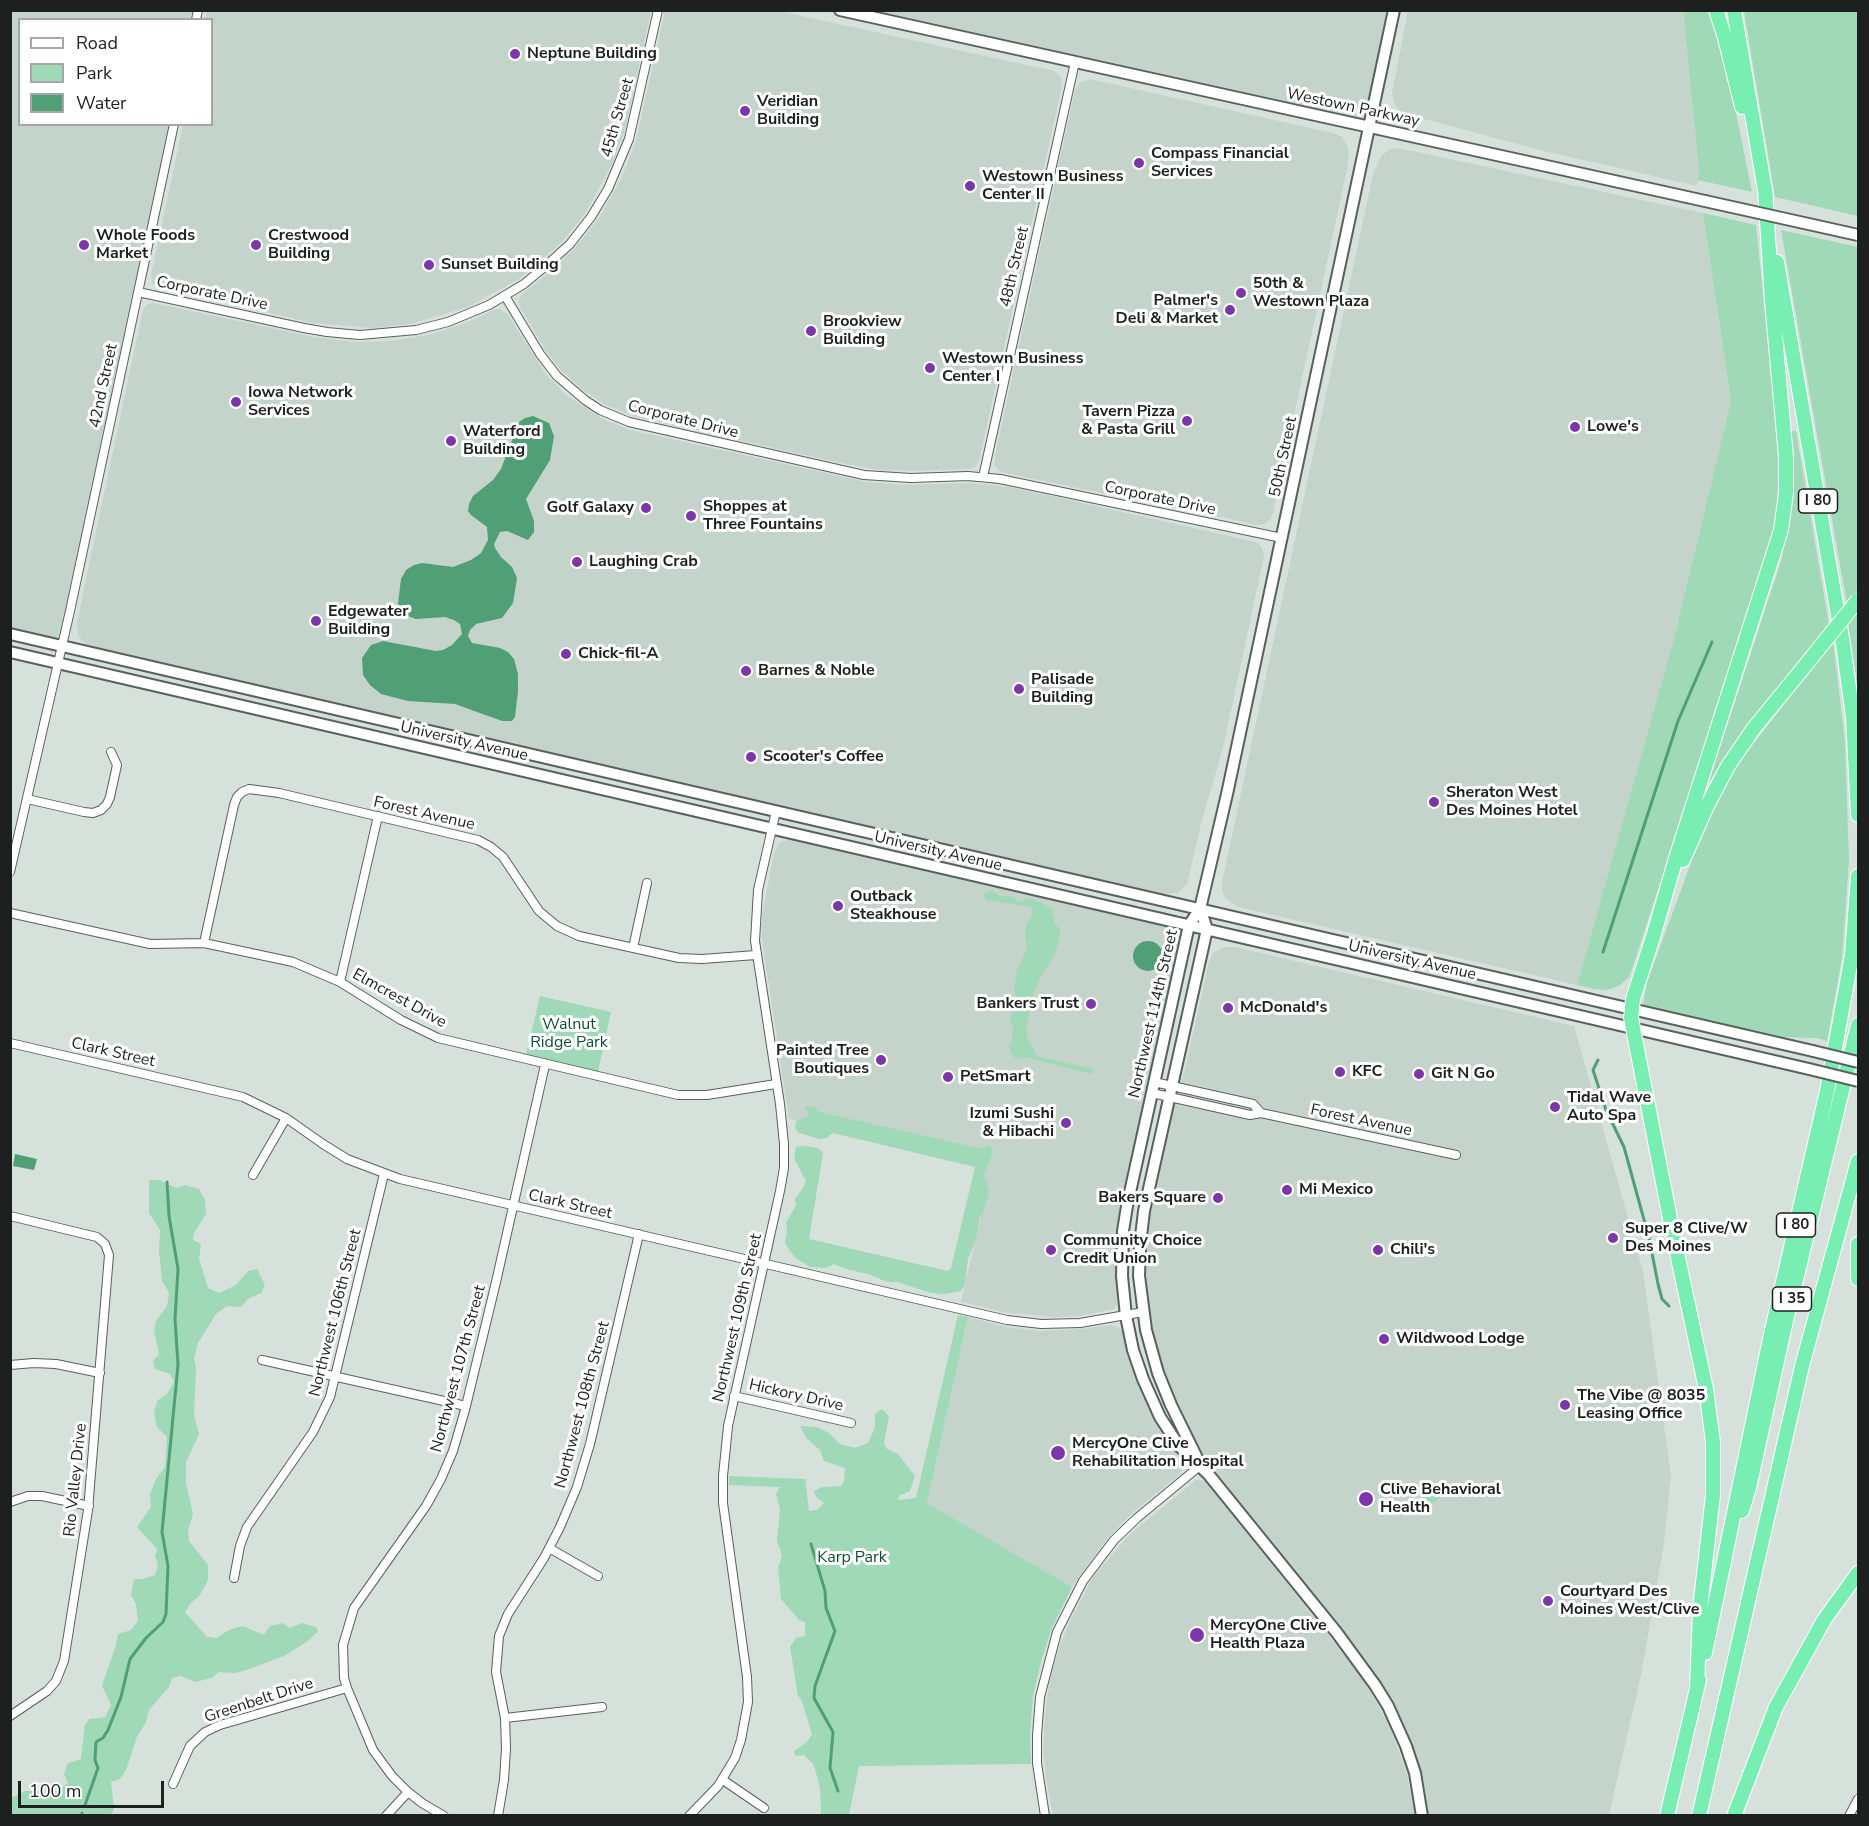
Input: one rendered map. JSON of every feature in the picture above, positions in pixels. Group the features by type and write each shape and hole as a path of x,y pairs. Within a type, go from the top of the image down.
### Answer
{"highway":[{"path":"1716,10 1746,127 1758,146"},
{"name":"I 80","path":"1734,10 1843,644 1853,717 1858,815"},
{"path":"1697,1688 1700,1609 1713,1494 1713,1442 1706,1389 1631,1027 1633,999 1781,530 1786,493 1786,457 1772,301 1765,188"},
{"path":"1653,937 1702,815 1728,766 1754,728 1858,600"},
{"name":"I 80","path":"1668,1815 1722,1573 1763,1369 1827,1091 1852,955 1858,876"},
{"name":"I 35","path":"1722,1573 1749,1488 1788,1313 1858,1025"},
{"name":"I 80","path":"1699,1815 1802,1366 1858,1161"},
{"path":"1858,1244 1858,1279"},
{"path":"1734,1815 1776,1707 1824,1620 1858,1573"}],"main road":[{"name":"Westown Parkway","path":"840,10 1858,235"},
{"name":"50th Street","path":"1200,909 1282,538 1394,10"},
{"name":"University Avenue","path":"10,634 60,654 772,829 1858,1081"},
{"name":"University Avenue","path":"10,652 60,654 776,811 1858,1062"},
{"name":"Northwest 114th Street","path":"1200,909 1189,925 1123,1231 1122,1276 1126,1316 1133,1350 1154,1405 1179,1446 1201,1466 1337,1633 1375,1685 1388,1706 1406,1746 1415,1773 1422,1815"},
{"name":"Northwest 114th Street","path":"1200,909 1207,929 1144,1212 1140,1266 1143,1312 1158,1373 1201,1466"}],"street":[{"name":"45th Street","path":"506,296 539,273 570,244 591,217 608,189 629,139 658,10"},
{"name":"48th Street","path":"983,477 1074,62"},
{"name":"42nd Street","path":"10,872 60,654 174,126"},
{"name":"Corporate Drive","path":"138,291 315,330 360,335 390,334 433,326 473,313 506,296 540,354 557,376 585,400 617,418 640,426 864,475 911,478 983,477 1017,482 1282,538"},
{"path":"27,800 84,812 93,813 101,810 110,797 117,765 111,752"},
{"name":"Forest Avenue","path":"204,943 234,805 237,797 249,789 378,816 463,836 485,844 503,857 539,910 557,926 579,936 670,956 702,959 756,955"},
{"name":"Northwest 109th Street","path":"689,1815 723,1780 735,1758 748,1702 747,1677 723,1503 723,1476 728,1426 784,1168 784,1144 756,955 755,915 758,890 776,811"},
{"path":"340,982 378,816"},
{"path":"633,948 648,883"},
{"name":"Elmcrest Drive","path":"10,913 150,944 204,943 293,962 340,982 401,1020 438,1038 545,1065 688,1096 776,1084"},
{"name":"Clark Street","path":"10,1043 243,1097 286,1118 347,1159 384,1174 513,1206 1007,1320 1041,1324 1080,1323 1143,1312"},
{"name":"Northwest 107th Street","path":"444,1815 408,1792 392,1776 378,1756 364,1731 347,1688 343,1667 343,1645 347,1624 354,1608 426,1506 453,1451 466,1406 545,1065"},
{"name":"Forest Avenue","path":"1153,1087 1250,1115 1261,1113 1456,1155"},
{"path":"254,1174 286,1118"},
{"name":"Northwest 106th Street","path":"234,1578 240,1546 247,1527 313,1432 330,1397 384,1174"},
{"name":"Rio Valley Drive","path":"10,1216 86,1232 98,1237 105,1244 109,1255 89,1506 61,1673 46,1691 10,1716"},
{"name":"Northwest 108th Street","path":"498,1815 504,1780 506,1748 505,1718 496,1672 499,1636 507,1614 560,1527 577,1487 590,1444 639,1234"},
{"path":"262,1360 466,1406"},
{"path":"10,1365 56,1364 100,1373"},
{"name":"Hickory Drive","path":"734,1396 851,1423"},
{"path":"1045,1815 1037,1763 1038,1726 1049,1659 1062,1622 1083,1581 1114,1540 1137,1518 1201,1466"},
{"path":"10,1502 28,1496 42,1496 89,1506"},
{"path":"549,1548 598,1576"},
{"name":"Greenbelt Drive","path":"172,1784 190,1746 205,1731 347,1688"},
{"path":"505,1718 602,1707"},
{"path":"723,1780 764,1808"},
{"path":"386,1815 408,1792"},
{"path":"1849,1815 1858,1799"}],"shaded area":[{"path":"207,10 651,11 626,127 613,162 586,212 562,242 519,279 468,307 411,324 372,328 313,323 158,287 152,283 151,275 183,126 213,126 213,18 205,18"},
{"path":"11,11 198,11 196,18 18,18 18,126 173,126 61,646 11,634"},
{"path":"665,11 779,11 1054,71 1061,77 1062,86 979,461 975,467 916,471 879,470 633,416 604,404 579,387 560,369 544,348 520,307 519,299 575,248 601,215 621,179 636,141"},
{"path":"840,11 1394,11 1369,127"},
{"path":"1408,11 1683,11 1699,171 1697,186 1540,150 1402,113 1395,105 1392,93"},
{"path":"1090,79 1333,133 1342,137 1347,145 1349,154 1347,169 1273,513 1270,520 1264,524 1257,525 1001,472 995,466 995,455 1075,90 1081,82"},
{"path":"1398,148 1703,213 1731,401 1674,638 1577,985 1238,907 1226,899 1222,890 1373,174 1381,156 1389,150"},
{"path":"154,303 314,337 355,342 391,341 427,335 461,325 500,309 508,315 545,373 566,395 603,419 630,430 867,482 902,485 970,483 1011,487 1256,542 1262,547 1264,556 1223,748 1202,820 1187,884 1178,893 1162,894 88,646 78,636 77,622 143,309 148,304"},
{"path":"791,839 1152,922 1168,927 1175,934 1178,950 1119,1218 1116,1263 1117,1305 1114,1309 1079,1316 1055,1317 1009,1313 961,1302 987,1191 979,1164 789,1119 762,939 762,916 774,854 779,843"},
{"path":"1225,947 1235,947 1574,1026 1643,1271 1671,1476 1664,1544 1641,1675 1609,1815 1429,1815 1417,1758 1390,1697 1352,1643 1207,1461 1188,1431 1164,1378 1152,1329 1147,1295 1146,1232 1172,1111 1185,1069 1209,962 1214,952"},
{"name":"MercyOne Clive Rehabilitation Hospital","path":"968,1317 1006,1327 1039,1331 1110,1325 1120,1328 1137,1381 1154,1419 1184,1465 1180,1474 1132,1513 1110,1535 1072,1587 927,1503"},
{"name":"MercyOne Clive Health Plaza","path":"1196,1480 1207,1483 1363,1679 1389,1725 1407,1774 1415,1815 1053,1815 1043,1751 1045,1715 1050,1679 1058,1650 1070,1621 1093,1577 1129,1535"}],"green space":[{"path":"1683,11 1710,11 1732,93 1752,192 1698,180"},
{"path":"1744,11 1858,11 1858,216 1775,197"},
{"path":"1703,213 1756,225 1779,449 1777,509 1772,540 1629,977 1619,986 1607,990 1594,989 1577,985 1674,638 1731,401"},
{"path":"1781,230 1858,247 1858,589 1847,604"},
{"path":"1791,431 1796,431 1829,625 1738,738 1708,784 1782,558 1794,489"},
{"path":"1858,609 1858,691 1848,623"},
{"path":"1833,641 1845,742 1849,860 1842,958 1827,1041 1816,1038 1784,1037 1643,1005 1647,982 1705,825 1733,770"},
{"path":"993,891 1000,896 1010,896 1019,902 1033,899 1052,908 1054,922 1060,930 1060,937 1054,956 1040,978 1034,993 1027,1022 1027,1036 1036,1054 1040,1057 1093,1069 1092,1074 1025,1057 1016,1059 1011,1053 1009,1046 1013,1029 1010,1019 1016,997 1014,989 1017,971 1027,947 1025,936 1027,924 1034,912 1030,907 985,900 984,895"},
{"name":"Walnut Ridge Park","path":"540,996 611,1012 598,1072 526,1055"},
{"path":"806,1107 814,1107 819,1112 979,1148 984,1149 986,1146 991,1146 993,1152 984,1176 989,1189 988,1195 980,1217 976,1240 968,1259 965,1285 961,1291 946,1294 931,1293 897,1282 887,1282 834,1264 826,1268 810,1267 797,1259 790,1251 785,1243 786,1223 796,1205 795,1198 806,1181 794,1158 796,1147 818,1148 823,1153 809,1239 948,1271 951,1268 975,1167 833,1133 820,1139 799,1133 795,1129 796,1122 808,1116 809,1112 805,1110"},
{"path":"149,1180 159,1180 177,1188 185,1185 199,1189 205,1200 206,1214 194,1233 193,1240 201,1244 199,1259 208,1288 219,1293 236,1285 248,1271 257,1269 265,1285 261,1293 248,1299 241,1307 227,1306 216,1314 198,1343 194,1358 196,1369 194,1415 199,1434 186,1462 186,1483 193,1514 188,1530 189,1541 208,1565 208,1580 200,1595 185,1612 207,1637 216,1638 231,1629 243,1626 264,1635 270,1626 283,1623 290,1628 302,1623 316,1627 318,1631 308,1641 286,1655 250,1669 235,1673 219,1672 212,1678 195,1682 181,1676 172,1678 169,1687 149,1710 126,1770 120,1779 111,1782 114,1809 111,1815 11,1815 11,1798 25,1791 57,1791 68,1783 64,1774 68,1763 81,1759 85,1725 89,1719 105,1717 111,1705 102,1686 118,1634 131,1630 138,1621 136,1604 131,1595 134,1579 155,1575 158,1565 155,1556 157,1549 137,1527 151,1507 150,1494 156,1479 165,1467 167,1437 157,1427 154,1413 157,1401 167,1394 174,1382 170,1374 155,1369 153,1361 159,1354 154,1331 156,1321 167,1306 169,1293 162,1281 160,1230 149,1213"},
{"name":"Karp Park","path":"958,1315 968,1317 927,1503 1072,1587 1052,1628 1033,1696 1030,1733 1031,1764 859,1766 849,1815 821,1815 820,1788 814,1765 804,1755 795,1756 794,1751 807,1742 812,1734 798,1696 790,1647 796,1638 805,1636 805,1622 799,1620 781,1599 778,1568 782,1555 777,1541 780,1509 776,1494 780,1487 729,1485 729,1476 805,1479 809,1511 817,1510 824,1503 816,1497 814,1491 822,1487 841,1486 844,1481 845,1468 824,1461 820,1450 806,1438 800,1426 817,1427 829,1433 840,1444 855,1448 868,1443 875,1427 875,1414 882,1409 889,1416 884,1443 887,1449 898,1454 915,1476 910,1491 899,1496 898,1500 916,1498"},
{"path":"1436,1487 1443,1495 1419,1515 1412,1507"}],"water":[{"path":"533,416 549,423 554,436 550,460 526,499 534,521 534,532 528,540 507,531 500,532 494,544 495,548 512,567 517,578 513,603 502,618 476,624 468,636 472,643 500,648 514,659 518,674 515,717 512,721 502,721 455,704 408,701 381,694 363,675 362,658 371,645 383,641 436,651 452,645 462,634 460,624 445,617 416,619 402,614 398,604 401,579 406,570 414,565 422,563 453,567 481,553 488,540 487,527 471,515 468,511 469,504 473,496 493,480 501,469 519,422"},
{"path":"1148,941 1159,945 1163,956 1159,967 1148,971 1137,967 1133,956 1137,945"},
{"path":"15,1154 37,1159 34,1170 13,1166"}],"waterway":[{"path":"1603,952 1678,721 1712,642"},
{"path":"1598,1060 1593,1070 1606,1110 1624,1147 1649,1238 1662,1299 1669,1306"},
{"path":"85,1805 98,1768 95,1760 96,1742 103,1738 108,1730 121,1697 130,1659 146,1638 163,1622 166,1614 168,1566 162,1532 178,1365 175,1319 178,1269 169,1216 167,1182"},
{"path":"811,1544 825,1591 826,1608 835,1631 815,1686 814,1698 833,1732 830,1768 838,1791"}],"place":[{"name":"Neptune Building","path":"515,54"},
{"name":"Veridian Building","path":"745,111"},
{"name":"Compass Financial Services","path":"1139,163"},
{"name":"Westown Business Center II","path":"970,186"},
{"name":"Whole Foods Market","path":"84,245"},
{"name":"Crestwood Building","path":"256,245"},
{"name":"Sunset Building","path":"429,265"},
{"name":"50th & Westown Plaza","path":"1241,293"},
{"name":"Palmer's Deli & Market","path":"1230,310"},
{"name":"Brookview Building","path":"811,331"},
{"name":"Westown Business Center I","path":"930,368"},
{"name":"Iowa Network Services","path":"236,402"},
{"name":"Tavern Pizza & Pasta Grill","path":"1187,421"},
{"name":"Lowe's","path":"1575,427"},
{"name":"Waterford Building","path":"451,441"},
{"name":"Golf Galaxy","path":"646,508"},
{"name":"Shoppes at Three Fountains","path":"691,516"},
{"name":"Laughing Crab","path":"577,562"},
{"name":"Edgewater Building","path":"316,621"},
{"name":"Chick-fil-A","path":"566,654"},
{"name":"Barnes & Noble","path":"746,671"},
{"name":"Palisade Building","path":"1019,689"},
{"name":"Scooter's Coffee","path":"751,757"},
{"name":"Sheraton West Des Moines Hotel","path":"1434,802"},
{"name":"Outback Steakhouse","path":"838,906"},
{"name":"Bankers Trust","path":"1091,1004"},
{"name":"McDonald's","path":"1228,1008"},
{"name":"Painted Tree Boutiques","path":"881,1060"},
{"name":"KFC","path":"1340,1072"},
{"name":"Git N Go","path":"1419,1074"},
{"name":"PetSmart","path":"948,1077"},
{"name":"Tidal Wave Auto Spa","path":"1555,1107"},
{"name":"Izumi Sushi & Hibachi","path":"1066,1123"},
{"name":"Mi Mexico","path":"1287,1190"},
{"name":"Bakers Square","path":"1218,1198"},
{"name":"Super 8 Clive/W Des Moines","path":"1613,1238"},
{"name":"Community Choice Credit Union","path":"1051,1250"},
{"name":"Chili's","path":"1378,1250"},
{"name":"Wildwood Lodge","path":"1384,1339"},
{"name":"The Vibe @ 8035 Leasing Office","path":"1565,1405"},
{"name":"MercyOne Clive Rehabilitation Hospital","path":"1058,1453"},
{"name":"Clive Behavioral Health","path":"1366,1499"},
{"name":"Courtyard Des Moines West/Clive","path":"1548,1601"},
{"name":"MercyOne Clive Health Plaza","path":"1197,1635"}]}
